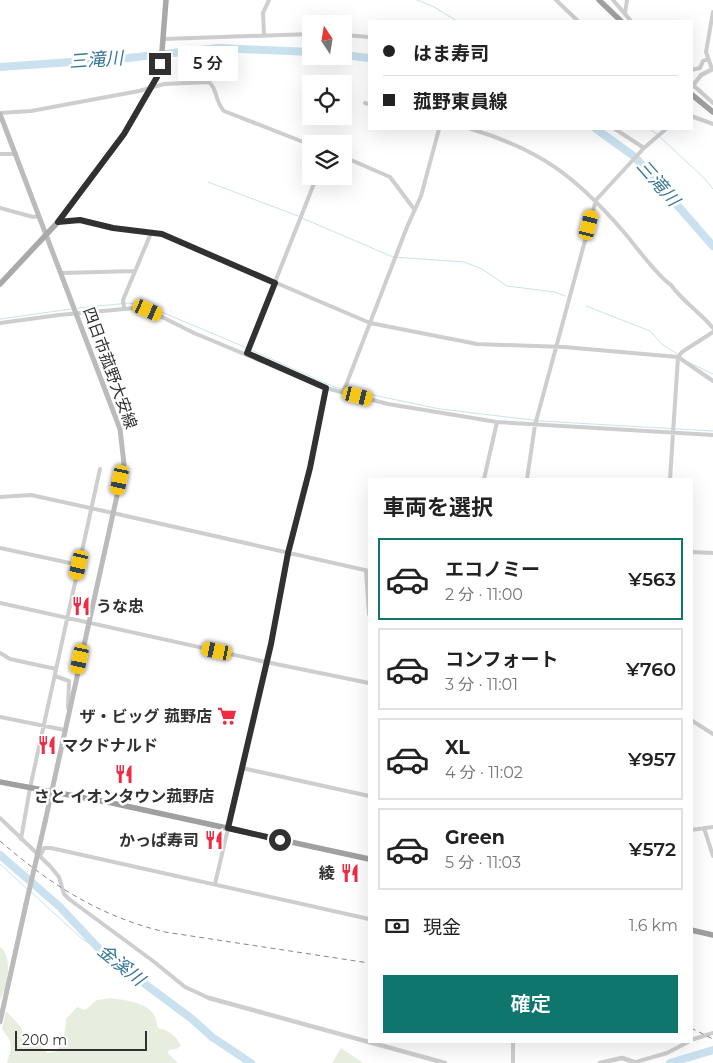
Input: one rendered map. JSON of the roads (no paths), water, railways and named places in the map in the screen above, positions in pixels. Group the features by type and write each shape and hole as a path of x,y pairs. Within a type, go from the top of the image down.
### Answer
{"highway":[{"path":"599,0 620,20"},
{"path":"693,96 713,112"},
{"path":"0,782 228,828 368,859"},
{"path":"693,930 713,935"}],"main road":[{"path":"0,284 58,222 124,134 157,77 166,0"},
{"name":"四日市菰野大安線","path":"0,114 47,235 123,443 124,464 0,1022"}],"street":[{"path":"264,34 263,13 269,0"},
{"path":"556,0 577,20"},
{"path":"613,0 630,20"},
{"path":"625,13 627,0"},
{"path":"693,85 701,76 713,69 706,52 713,12"},
{"path":"162,40 264,34 302,34"},
{"path":"352,36 368,38"},
{"path":"693,70 700,68 703,61 708,59"},
{"path":"0,114 31,111 164,84 209,82 214,88 218,103 224,111 302,141"},
{"path":"693,87 713,103"},
{"path":"693,117 713,124"},
{"path":"343,392 422,191 439,130"},
{"path":"474,130 500,138 554,165 596,200 671,285 681,299 700,314 713,328"},
{"path":"617,130 644,148"},
{"path":"527,478 536,424 596,200 644,148 665,130"},
{"path":"0,154 16,154"},
{"path":"352,161 390,177 414,209"},
{"path":"247,353 314,185"},
{"path":"0,208 32,217 39,216"},
{"path":"58,222 80,220 113,228 170,237 370,323 477,344 556,346 679,356 713,381"},
{"path":"124,307 123,300 151,233"},
{"path":"61,273 135,271"},
{"path":"0,323 75,310 124,307 148,310 194,333 247,353 326,388 431,412 496,422 713,435"},
{"path":"679,356 713,332"},
{"path":"670,478 679,356"},
{"path":"215,884 266,662 288,553 310,468 326,388"},
{"path":"484,478 496,422"},
{"path":"21,839 30,788 100,469"},
{"path":"0,497 31,495 367,570 368,592"},
{"path":"0,548 79,565"},
{"path":"693,552 713,553"},
{"path":"0,603 368,683"},
{"path":"0,652 10,659 56,669"},
{"path":"55,676 69,681 67,718"},
{"path":"0,717 65,730"},
{"path":"693,721 713,734"},
{"path":"242,768 368,796"},
{"path":"0,818 40,856 59,878 64,894 68,899 153,961 185,987 209,998 368,1042"},
{"path":"693,830 713,826"},
{"path":"704,828 713,856"},
{"path":"40,856 44,848 51,848 368,919"},
{"path":"693,1040 713,1032"},
{"path":"372,1043 445,1063"},
{"path":"513,1043 513,1063"},
{"path":"600,1063 622,1058 636,1062 667,1053 686,1043"}],"waterway":[{"path":"417,0 434,7 455,20"},
{"name":"三滝川","path":"0,67 128,58 218,48 302,52"},
{"name":"三滝川","path":"352,56 368,58"},
{"name":"三滝川","path":"597,130 635,157 713,246"},
{"path":"651,130 657,134"},
{"path":"660,137 705,179 713,189"},
{"path":"208,182 298,216"},
{"path":"302,218 393,257 464,262 482,269 507,286 555,292 565,296"},
{"path":"78,308 129,303 152,308 247,348"},
{"path":"586,306 650,331 663,345 679,355"},
{"path":"0,319 71,309"},
{"path":"251,350 334,387 440,409 541,421 713,431"},
{"path":"686,361 713,374"},
{"name":"金溪川","path":"0,855 60,907 102,952 192,1019 212,1037 251,1063"},
{"path":"0,864 27,889"},
{"path":"30,891 81,938 102,952"},
{"name":"金溪川","path":"670,1063 713,1050"}],"railway":[{"path":"0,841 38,872 77,897 97,908 141,925 165,932 368,963"},
{"path":"693,1029 713,1039"}],"place":[{"name":"うな忠","path":"81,606"},
{"name":"ザ・ビッグ 菰野店","path":"227,716"},
{"name":"マクドナルド","path":"47,745"},
{"name":"さと イオンタウン菰野店","path":"124,774"},
{"name":"かっぱ寿司","path":"214,840"},
{"name":"綾","path":"350,873"}]}
